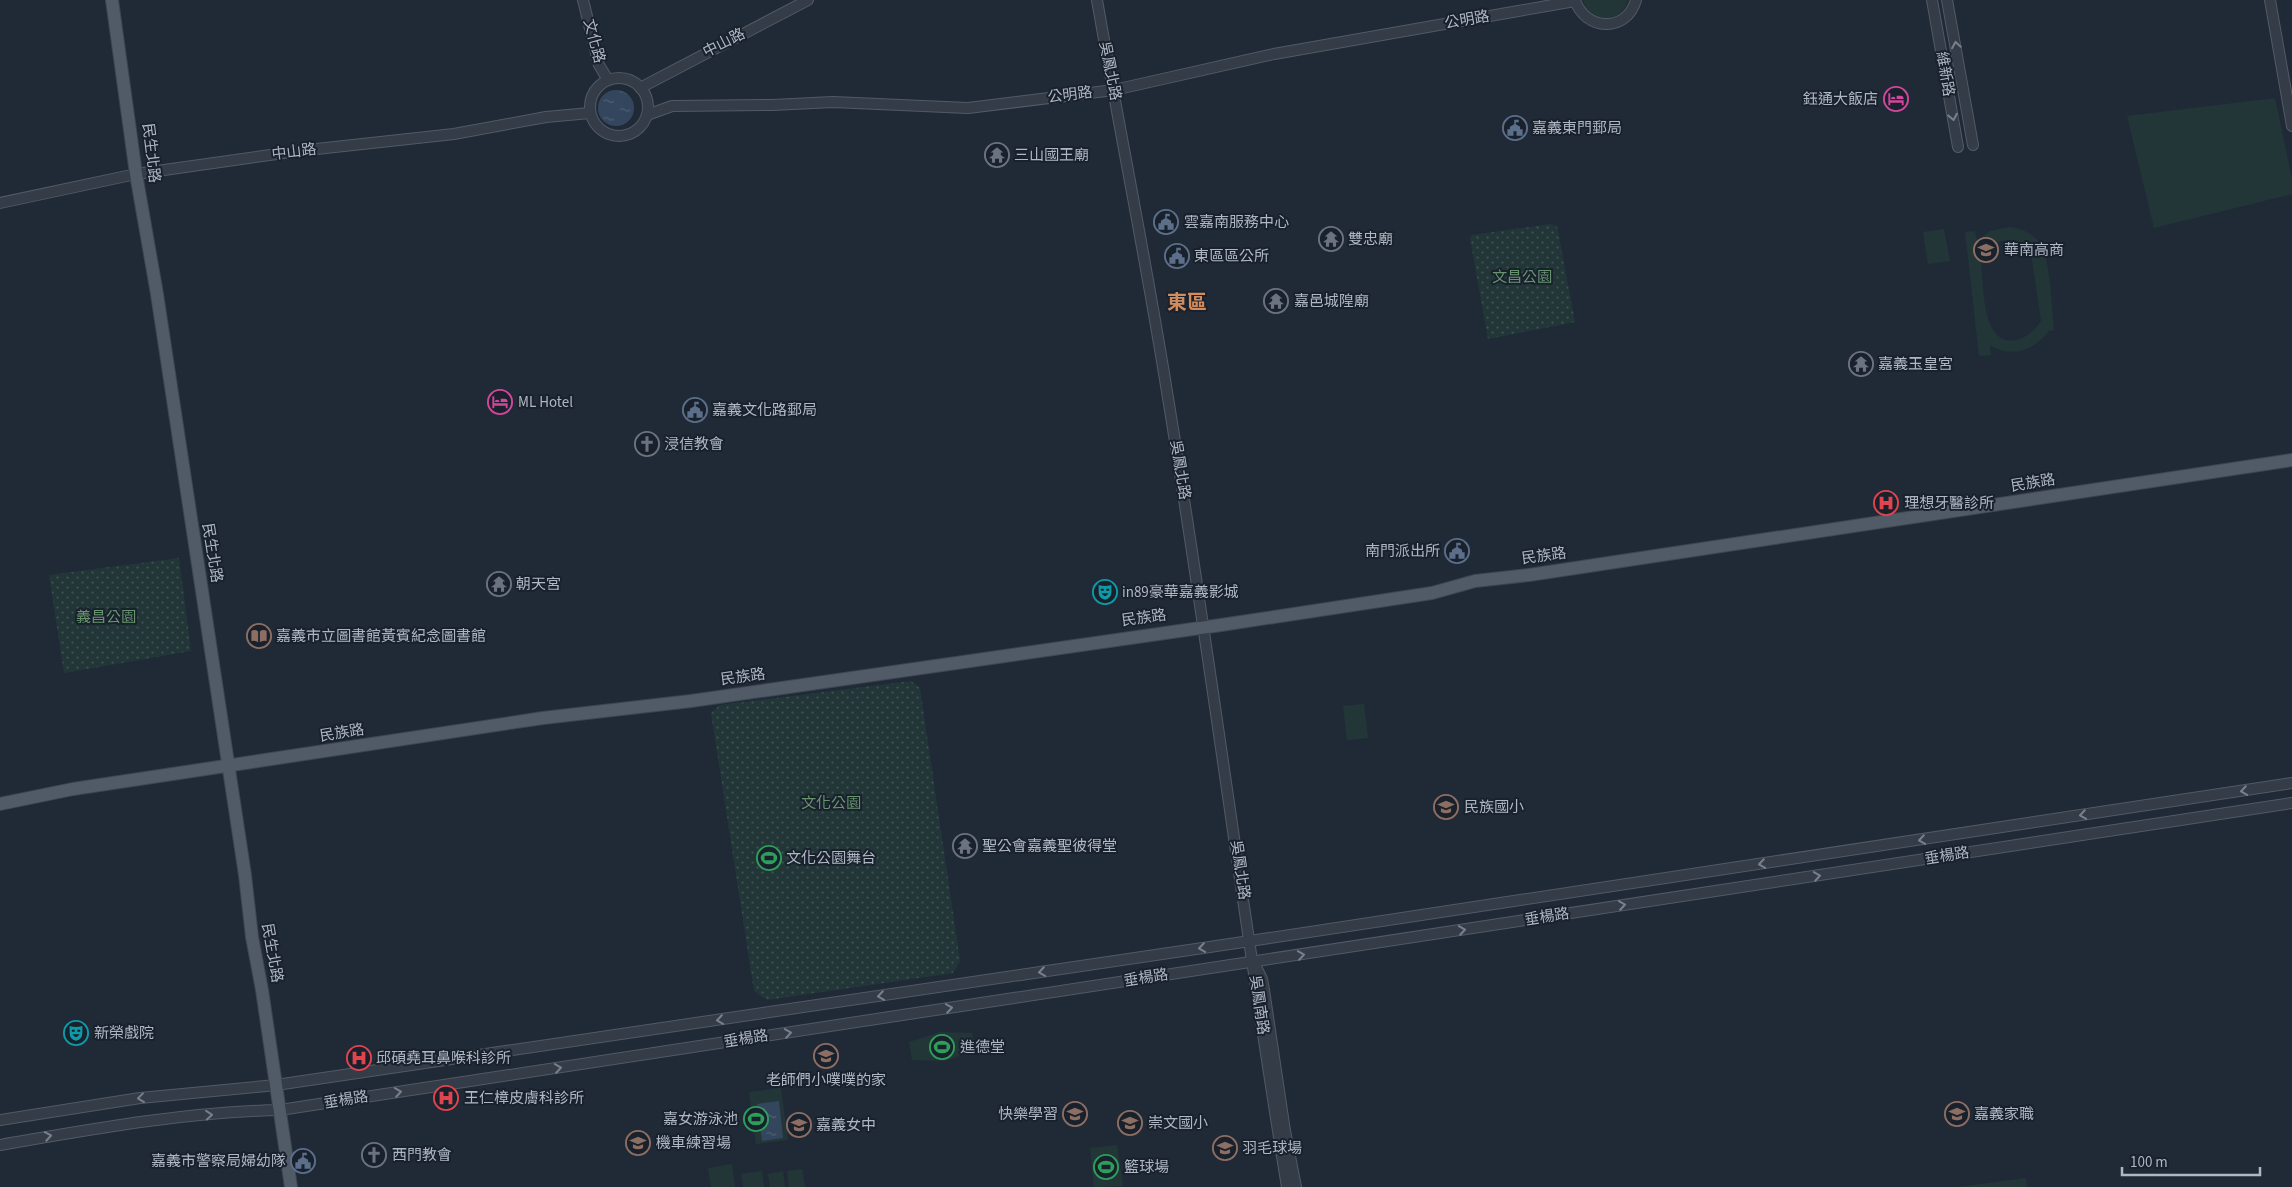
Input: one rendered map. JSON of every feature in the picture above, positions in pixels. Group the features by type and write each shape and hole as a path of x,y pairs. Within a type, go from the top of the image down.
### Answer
{"main road":[{"name":"民生北路","path":"112,0 136,174 157,294 291,1187"},
{"name":"民族路","path":"0,804 73,790 543,718 684,702 1203,627 1432,593 1475,581 1528,575 2292,460"}],"street":[{"name":"文化路","path":"583,0 599,65 608,80"},
{"name":"中山路","path":"640,88 808,0"},
{"name":"吳鳳北路","path":"1097,0 1168,398 1253,962"},
{"name":"公明路","path":"647,115 672,106 834,102 968,108 1114,90 1274,54 1575,0 1578,9 1590,21 1607,25 1621,22 1630,13 1636,0"},
{"name":"維新路","path":"1932,0 1958,147"},
{"name":"維新路","path":"1948,0 1973,144"},
{"path":"2270,0 2292,126"},
{"path":"625,79 640,88 646,96 647,115 636,131 619,136 606,134 599,129 590,114 591,99 594,92 608,80 625,79"},
{"name":"中山路","path":"0,203 136,174 298,151 454,134 546,117 590,114"},
{"name":"垂楊路","path":"0,1120 140,1098 276,1086 2292,784"},
{"name":"垂楊路","path":"0,1145 137,1121 280,1110 2292,803"},
{"name":"吳鳳南路","path":"1253,962 1255,992 1287,1187"},
{"name":"吳鳳南路","path":"1253,962 1262,979 1285,1131 1296,1187"}],"green space":[{"path":"1583,0 1628,0 1619,13 1613,17 1605,18 1598,17 1592,13"},
{"path":"2275,98 2292,179 2292,194 2154,228 2127,116"},
{"name":"文昌公園","path":"1550,224 1557,226 1575,322 1488,339 1470,238 1472,235"},
{"path":"2009,227 2020,229 2034,237 2040,244 2047,266 2054,330 2049,331 2037,343 2022,350 2006,351 1990,345 1991,355 1979,356 1965,232 1975,231 1977,241 1990,231","holes":["2010,240 2027,247 2031,253 2041,321 2025,337 2017,340 2006,340 1997,335 1991,326 1987,314 1984,301 1982,259 1987,250 1999,242"]},
{"path":"1944,229 1950,261 1928,264 1923,232"},
{"name":"義昌公園","path":"179,558 191,651 64,673 49,575"},
{"name":"文化公園","path":"911,681 920,688 960,961 953,973 767,1000 754,991 711,713 720,705"},
{"path":"1364,704 1368,738 1347,740 1343,706"},
{"name":"進德堂","path":"940,1032 972,1033 975,1051 944,1061 912,1060 909,1042"},
{"path":"781,1088 788,1140 756,1144 749,1092"},
{"name":"籃球場","path":"1117,1145 1123,1186 1094,1187 1090,1148"},
{"path":"732,1164 735,1187 711,1187 708,1168"},
{"path":"802,1169 805,1187 789,1187 787,1171"},
{"path":"762,1171 764,1187 743,1187 741,1174"},
{"path":"783,1171 785,1187 770,1187 768,1174"},
{"path":"2026,1178 2027,1187 1958,1187"}],"water":[{"path":"616,90 623,91 629,95 633,101 633,115 629,121 623,125 616,126 609,125 603,121 599,115 598,108 599,101 603,95 609,91"},
{"path":"779,1101 783,1138 762,1141 757,1104"}],"place":[{"name":"鈺通大飯店","path":"1896,99"},
{"name":"嘉義東門郵局","path":"1515,128"},
{"name":"三山國王廟","path":"997,155"},
{"name":"雲嘉南服務中心","path":"1166,222"},
{"name":"雙忠廟","path":"1331,239"},
{"name":"華南高商","path":"1986,250"},
{"name":"東區區公所","path":"1177,256"},
{"name":"嘉邑城隍廟","path":"1276,301"},
{"name":"嘉義玉皇宮","path":"1861,364"},
{"name":"ML Hotel","path":"500,402"},
{"name":"嘉義文化路郵局","path":"695,410"},
{"name":"浸信教會","path":"647,444"},
{"name":"理想牙醫診所","path":"1886,503"},
{"name":"南門派出所","path":"1457,551"},
{"name":"朝天宮","path":"499,584"},
{"name":"in89豪華嘉義影城","path":"1105,592"},
{"name":"嘉義市立圖書館黃賓紀念圖書館","path":"259,636"},
{"name":"民族國小","path":"1446,807"},
{"name":"聖公會嘉義聖彼得堂","path":"965,846"},
{"name":"文化公園舞台","path":"769,858"},
{"name":"新榮戲院","path":"76,1033"},
{"name":"進德堂","path":"942,1047"},
{"name":"老師們小噗噗的家","path":"826,1056"},
{"name":"邱碩堯耳鼻喉科診所","path":"359,1058"},
{"name":"王仁樟皮膚科診所","path":"446,1098"},
{"name":"快樂學習","path":"1075,1114"},
{"name":"嘉義家職","path":"1957,1114"},
{"name":"嘉女游泳池","path":"756,1119"},
{"name":"崇文國小","path":"1130,1123"},
{"name":"嘉義女中","path":"799,1125"},
{"name":"機車練習場","path":"638,1143"},
{"name":"羽毛球場","path":"1225,1148"},
{"name":"西門教會","path":"374,1155"},
{"name":"嘉義市警察局婦幼隊","path":"303,1161"},
{"name":"籃球場","path":"1106,1167"}],"district":[{"name":"東區","path":"1187,303"}]}
